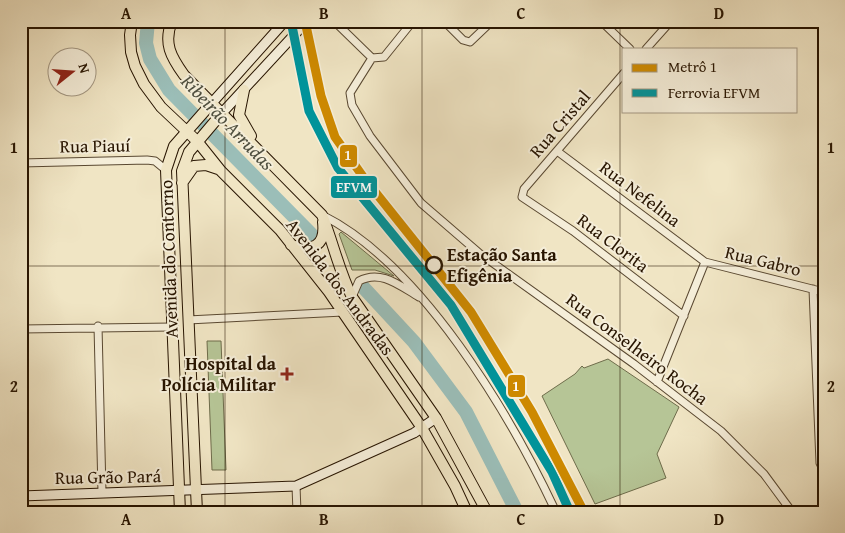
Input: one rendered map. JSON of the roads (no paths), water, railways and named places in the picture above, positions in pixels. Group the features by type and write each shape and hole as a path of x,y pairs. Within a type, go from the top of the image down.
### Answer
{"main road":[{"name":"Avenida dos Andradas","path":"132,21 130,35 134,66 144,84 161,106 198,140 221,171 280,230 343,312 422,428 449,475 467,512"},
{"name":"Avenida dos Andradas","path":"172,21 167,41 169,52 184,75 209,107 257,148 322,215 334,244 342,276 352,297 436,418 487,512"},
{"name":"Avenida do Contorno","path":"196,512 182,184 184,161 198,140 219,116 307,21"},
{"name":"Avenida do Contorno","path":"180,512 166,170 170,152 186,131 284,23"},
{"path":"244,90 239,115 257,148"},
{"path":"182,184 194,166 206,165 221,171"},
{"path":"290,245 305,250 315,247 321,241 324,231 322,215"},
{"path":"172,311 176,318 188,320"},
{"path":"172,327 182,327 188,334"},
{"path":"296,486 422,428 436,418"},
{"name":"Rua Grão Pará","path":"21,496 296,486"}],"street":[{"path":"334,21 372,58 384,57 413,21"},
{"path":"444,21 464,40 470,42 492,21"},
{"path":"601,21 629,48"},
{"path":"647,48 671,21"},
{"name":"Rua Conselheiro Rocha","path":"372,58 350,93 352,105 382,154 421,203 479,253 722,431 764,474 792,512"},
{"name":"Rua Cristal","path":"522,197 524,190 622,76"},
{"name":"Rua Nefelina","path":"557,151 705,262"},
{"name":"Rua Piauí","path":"21,162 147,160 155,161 166,170"},
{"name":"Rua Clorita","path":"522,197 573,231 684,316"},
{"name":"Avenida dos Andradas","path":"322,215 346,226 409,281 480,378 519,440 556,512"},
{"name":"Rua Gabro","path":"657,382 705,262 824,292"},
{"name":"Avenida dos Andradas","path":"352,297 359,280 375,275 423,299"},
{"path":"813,290 820,463 824,471"},
{"path":"188,320 343,312"},
{"path":"21,329 98,326 172,327"},
{"path":"98,326 102,492"},
{"path":"296,486 297,512"},
{"path":"21,496 22,512"}],"waterway":[{"name":"Ribeirão Arrudas","path":"148,21 146,43 150,59 169,90 311,234"},
{"name":"Ribeirão Arrudas","path":"363,287 414,342 466,412 517,512"}],"metro line":[{"name":"1","path":"305,21 321,96 335,137 364,178 471,312 532,412 584,512"}],"rail line":[{"name":"EFVM","path":"291,21 309,111 338,168 451,305 552,472 570,512"}],"place":[{"name":"Estação Santa Efigênia","path":"434,265"},
{"name":"Hospital da Polícia Militar","path":"287,374"}]}
